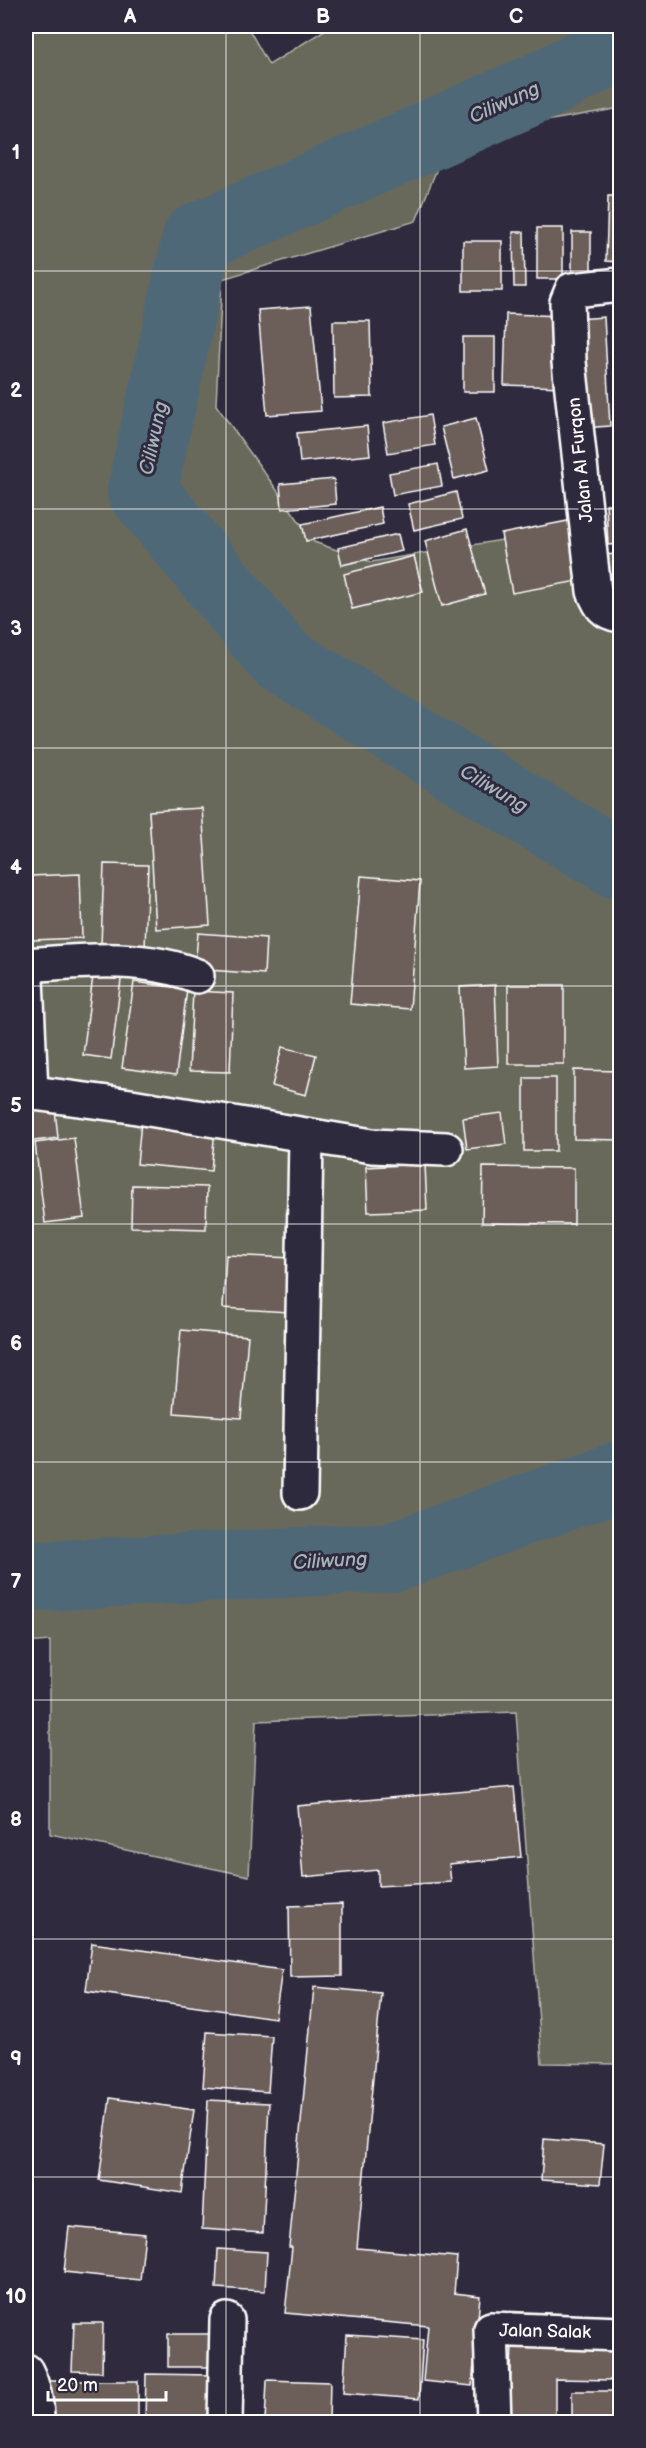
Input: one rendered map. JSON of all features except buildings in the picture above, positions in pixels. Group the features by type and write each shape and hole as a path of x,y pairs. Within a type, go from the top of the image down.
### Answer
{"street":[{"name":"Jalan Al Furqon","path":"621,285 572,291 567,302 569,362 594,591 599,605 608,613 621,615"},
{"path":"26,965 129,962 165,966 197,976"},
{"path":"26,979 28,1092 131,1106 306,1137 372,1146 446,1149"},
{"path":"300,1493 306,1137"},
{"path":"225,2422 227,2319"},
{"name":"Jalan Salak","path":"494,2422 491,2329 621,2334"},
{"path":"26,2371 31,2381 37,2407 37,2422"}],"green space":[{"path":"26,26 247,26 269,65 331,26 620,26 620,108 517,126 444,151 416,221 222,279 216,405 314,542 371,562 544,533 620,587 620,2064 542,2063 516,1712 256,1721 249,1876 50,1834 50,1641 26,1643"}],"waterway":[{"name":"Ciliwung","path":"620,45 546,84 197,238 142,491 281,659 620,865"},
{"name":"Ciliwung","path":"26,1577 393,1557 620,1476"}]}
